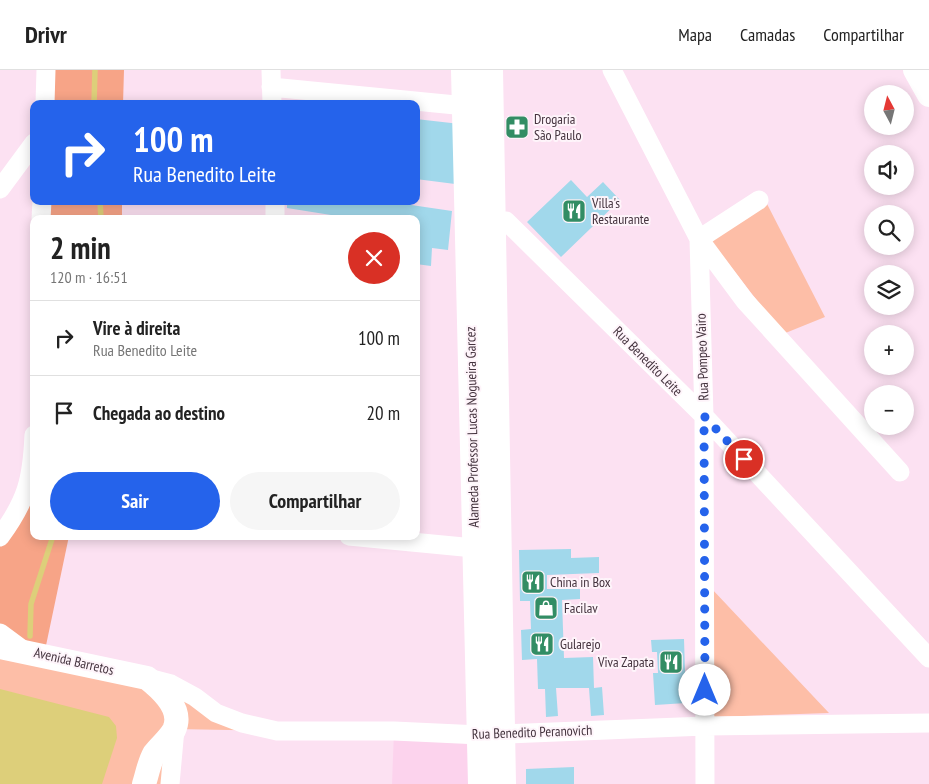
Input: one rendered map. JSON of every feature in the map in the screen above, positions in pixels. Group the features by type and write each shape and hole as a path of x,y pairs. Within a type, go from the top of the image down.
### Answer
{"main road":[{"name":"Alameda Professor Lucas Nogueira Garcez","path":"464,70 474,548 491,734 503,784"},
{"name":"Alameda Professor Lucas Nogueira Garcez","path":"481,784 491,734 498,215 490,70"}],"street":[{"path":"45,100 46,70"},
{"name":"Rua Pompeo Vairo","path":"612,70 699,239 704,416 705,784"},
{"path":"915,70 929,94"},
{"path":"271,87 404,100"},
{"path":"420,102 466,106"},
{"path":"0,189 30,148"},
{"path":"759,200 699,239 745,301 900,472"},
{"path":"467,223 498,215"},
{"name":"Rua Benedito Leite","path":"498,215 704,416 929,658"},
{"path":"0,537 7,513 30,484"},
{"path":"391,540 474,548"},
{"path":"0,633 23,650"},
{"name":"Avenida Barretos","path":"0,646 147,678"},
{"path":"147,678 168,698 175,711 170,784"},
{"name":"Rua Benedito Peranovich","path":"147,678 171,684 195,697 216,714 242,723 277,731 394,731 491,734 705,726 929,723"},
{"path":"144,784 154,755 174,729"}],"shaded area":[{"path":"46,70 124,70 123,100 45,100"},
{"path":"765,200 825,317 783,334 711,241"},
{"path":"42,205 122,205 122,215 41,215"},
{"path":"30,452 30,540 68,540 44,655 0,633 0,537 14,518"},
{"path":"711,588 829,713 713,717"},
{"path":"0,647 23,650 277,731 175,729 170,784 0,784"},
{"path":"0,689 109,717 116,726 117,738 102,784 0,784"},
{"path":"394,731 480,735 481,784 392,784"}],"building":[{"path":"420,119 460,124 455,184 420,180"},
{"name":"Villa's Restaurante","path":"571,180 587,197 603,182 620,200 561,257 527,222"},
{"path":"287,205 411,205 452,211 448,250 432,248 431,266 420,265 420,215 331,215 287,208"},
{"path":"571,549 571,558 599,557 599,573 547,575 547,589 580,589 580,599 562,600 564,658 593,657 594,688 602,687 604,715 591,716 589,688 556,688 558,716 546,717 545,689 538,689 537,659 522,660 521,630 531,629 530,601 520,601 519,550"},
{"name":"Viva Zapata","path":"684,639 686,703 655,705 653,673 658,673 657,652 652,652 651,640"},
{"path":"574,767 574,784 526,784 526,769"}],"waterway":[{"path":"94,100 95,70"},
{"path":"100,205 101,215"},
{"path":"30,636 31,604 52,540"}],"place":[{"name":"Drogaria São Paulo","path":"517,127"},
{"name":"Villa's Restaurante","path":"574,211"},
{"name":"China in Box","path":"533,582"},
{"name":"Facilav","path":"546,608"},
{"name":"Gularejo","path":"542,644"},
{"name":"Viva Zapata","path":"671,662"}],"route":[{"path":"705,690 704,416 744,459"}]}
